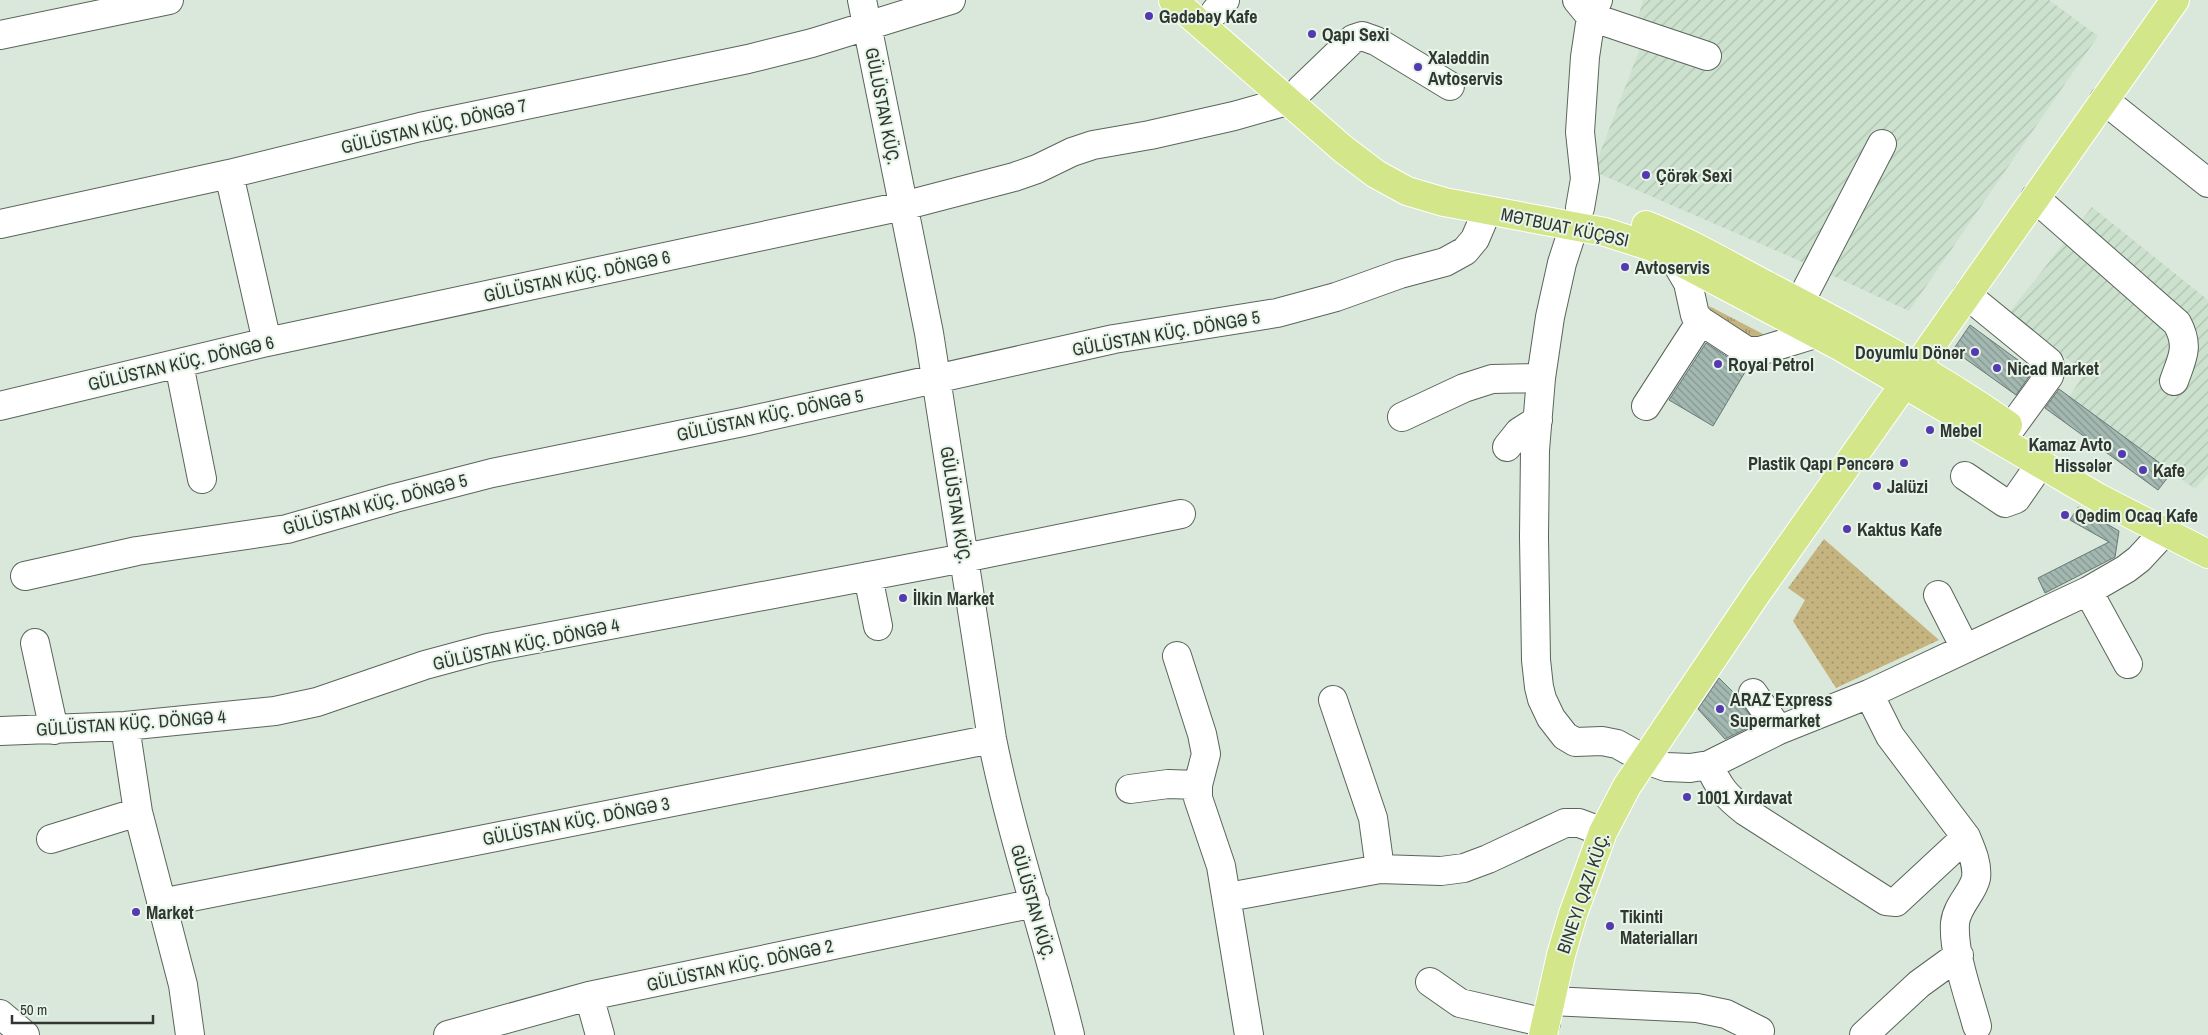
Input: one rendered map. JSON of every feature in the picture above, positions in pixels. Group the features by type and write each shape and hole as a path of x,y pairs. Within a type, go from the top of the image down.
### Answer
{"main road":[{"name":"MƏTBUAT KÜÇƏSI","path":"1174,0 1211,10 1294,95 1343,149 1376,174 1407,191 1444,202 1487,211 1577,217 1613,214 1662,231 1800,302 2041,463 2099,498 2208,554"},
{"name":"BINEYI QAZI KÜÇ.","path":"1547,1020 1573,914 1603,832 1644,759 1757,593 2175,0"},
{"name":"MƏTBUAT KÜÇƏSI","path":"1294,95 1387,158 1416,174 1577,217 1674,259 1815,334 1910,375 1963,394 2101,491 2164,532"}],"street":[{"path":"0,35 169,0"},
{"name":"GÜLÜSTAN KÜÇ.","path":"862,0 936,379 992,738 1004,798 1035,903 1070,1035"},
{"name":"GÜLÜSTAN KÜÇ. DÖNGƏ 7","path":"0,224 229,174 420,127 748,60 867,27 951,0"},
{"path":"1706,56 1588,6 1580,132 1585,179 1577,217 1565,254 1550,318 1541,378 1535,450 1536,660 1542,699 1551,718 1565,736 1575,742 1602,741 1617,744 1644,759 1666,766 1695,768 1709,765 1779,730 1869,694 2088,591 2126,569 2139,559 2164,532"},
{"path":"1294,95 1353,39 1362,36 1376,42 1450,86"},
{"name":"GÜLÜSTAN KÜÇ. DÖNGƏ 6","path":"0,406 267,342 903,206 1014,177 1093,145 1150,135 1234,116 1294,95"},
{"path":"2104,100 2208,183"},
{"path":"1800,302 1882,144"},
{"path":"229,174 267,342"},
{"path":"2035,198 2177,323 2183,334 2186,348 2174,382"},
{"name":"GÜLÜSTAN KÜÇ. DÖNGƏ 5","path":"25,576 137,551 287,529 492,473 743,422 1114,339 1277,314 1336,297 1400,274 1445,262 1465,251 1475,239 1487,211"},
{"path":"1674,259 1688,283 1695,315 1701,321 1747,351 1760,351 1815,334"},
{"path":"1967,295 2048,362 2051,369 2049,376 2011,428"},
{"path":"1646,406 1701,321"},
{"path":"180,364 202,478"},
{"path":"1402,417 1464,388 1492,380 1541,378"},
{"path":"1507,447 1519,432 1538,420"},
{"path":"1965,476 2005,503 2016,499 2041,463"},
{"name":"GÜLÜSTAN KÜÇ. DÖNGƏ 4","path":"0,731 125,726 275,711 317,702 425,665 488,648 964,558 1181,514"},
{"path":"868,576 878,626"},
{"path":"2088,591 2128,664"},
{"path":"1938,595 1965,648"},
{"path":"35,643 54,730"},
{"path":"1177,656 1202,734 1206,754 1198,785 1198,798 1221,866 1228,897 1249,1035"},
{"path":"1753,693 1779,730"},
{"path":"1869,694 1890,736 1966,837 1974,855 1976,879 1957,915 1955,926 1959,955 1977,1026"},
{"path":"1333,700 1373,818 1380,869"},
{"path":"125,726 138,812 182,985 190,1035"},
{"name":"GÜLÜSTAN KÜÇ. DÖNGƏ 3","path":"160,903 992,738"},
{"path":"1709,765 1718,785 1726,796 1745,811 1886,901 1896,902 1966,837"},
{"path":"1130,789 1168,784 1198,785"},
{"path":"51,839 138,812"},
{"path":"1228,897 1380,869 1441,871 1464,868 1488,859 1564,822 1579,823 1603,832"},
{"name":"GÜLÜSTAN KÜÇ. DÖNGƏ 2","path":"448,1035 518,1025 589,996 1035,903"},
{"path":"1864,1035 1919,984 1959,955"},
{"path":"1430,982 1460,1003 1547,1020 1697,1008 1726,1014 1760,1031"},
{"path":"589,996 600,1035"},
{"path":"0,1014 25,1035"}],"shaded area":[{"path":"1643,0 2049,0 2098,36 1909,311 1816,268 1593,171 1647,30 1636,25"},
{"path":"2092,207 2208,300 2208,474 2195,489 2069,397 2085,373 2009,313"}],"green space":[{"path":"1709,306 1765,335 1750,340 1711,319"},
{"path":"1824,539 1939,640 1836,688 1793,621 1805,600 1788,588"}],"building":[{"path":"1970,325 2033,371 2016,395 1953,350"},
{"path":"1706,343 1738,364 1748,367 1713,426 1669,400"},
{"path":"2059,389 2172,472 2158,490 2045,408"},
{"path":"2078,507 2119,531 2115,557 2045,593 2038,578 2109,542 2070,520"},
{"path":"1719,678 1738,697 1756,724 1725,739 1698,709"}],"place":[{"name":"Gədəbəy Kafe","path":"1149,16"},
{"name":"Qapı Sexi","path":"1312,34"},
{"name":"Xaləddin Avtoservis","path":"1418,67"},
{"name":"Çörək Sexi","path":"1646,175"},
{"name":"Avtoservis","path":"1625,267"},
{"name":"Doyumlu Dönər","path":"1975,352"},
{"name":"Royal Petrol","path":"1718,364"},
{"name":"Nicad Market","path":"1997,368"},
{"name":"Mebel","path":"1930,430"},
{"name":"Kamaz Avto Hissələr","path":"2122,454"},
{"name":"Plastik Qapı Pəncərə","path":"1904,463"},
{"name":"Kafe","path":"2143,470"},
{"name":"Jalüzi","path":"1877,486"},
{"name":"Qədim Ocaq Kafe","path":"2065,515"},
{"name":"Kaktus Kafe","path":"1847,529"},
{"name":"İlkin Market","path":"903,598"},
{"name":"ARAZ Express Supermarket","path":"1720,709"},
{"name":"1001 Xırdavat","path":"1687,797"},
{"name":"Market","path":"136,912"},
{"name":"Tikinti Materialları","path":"1610,926"}]}
